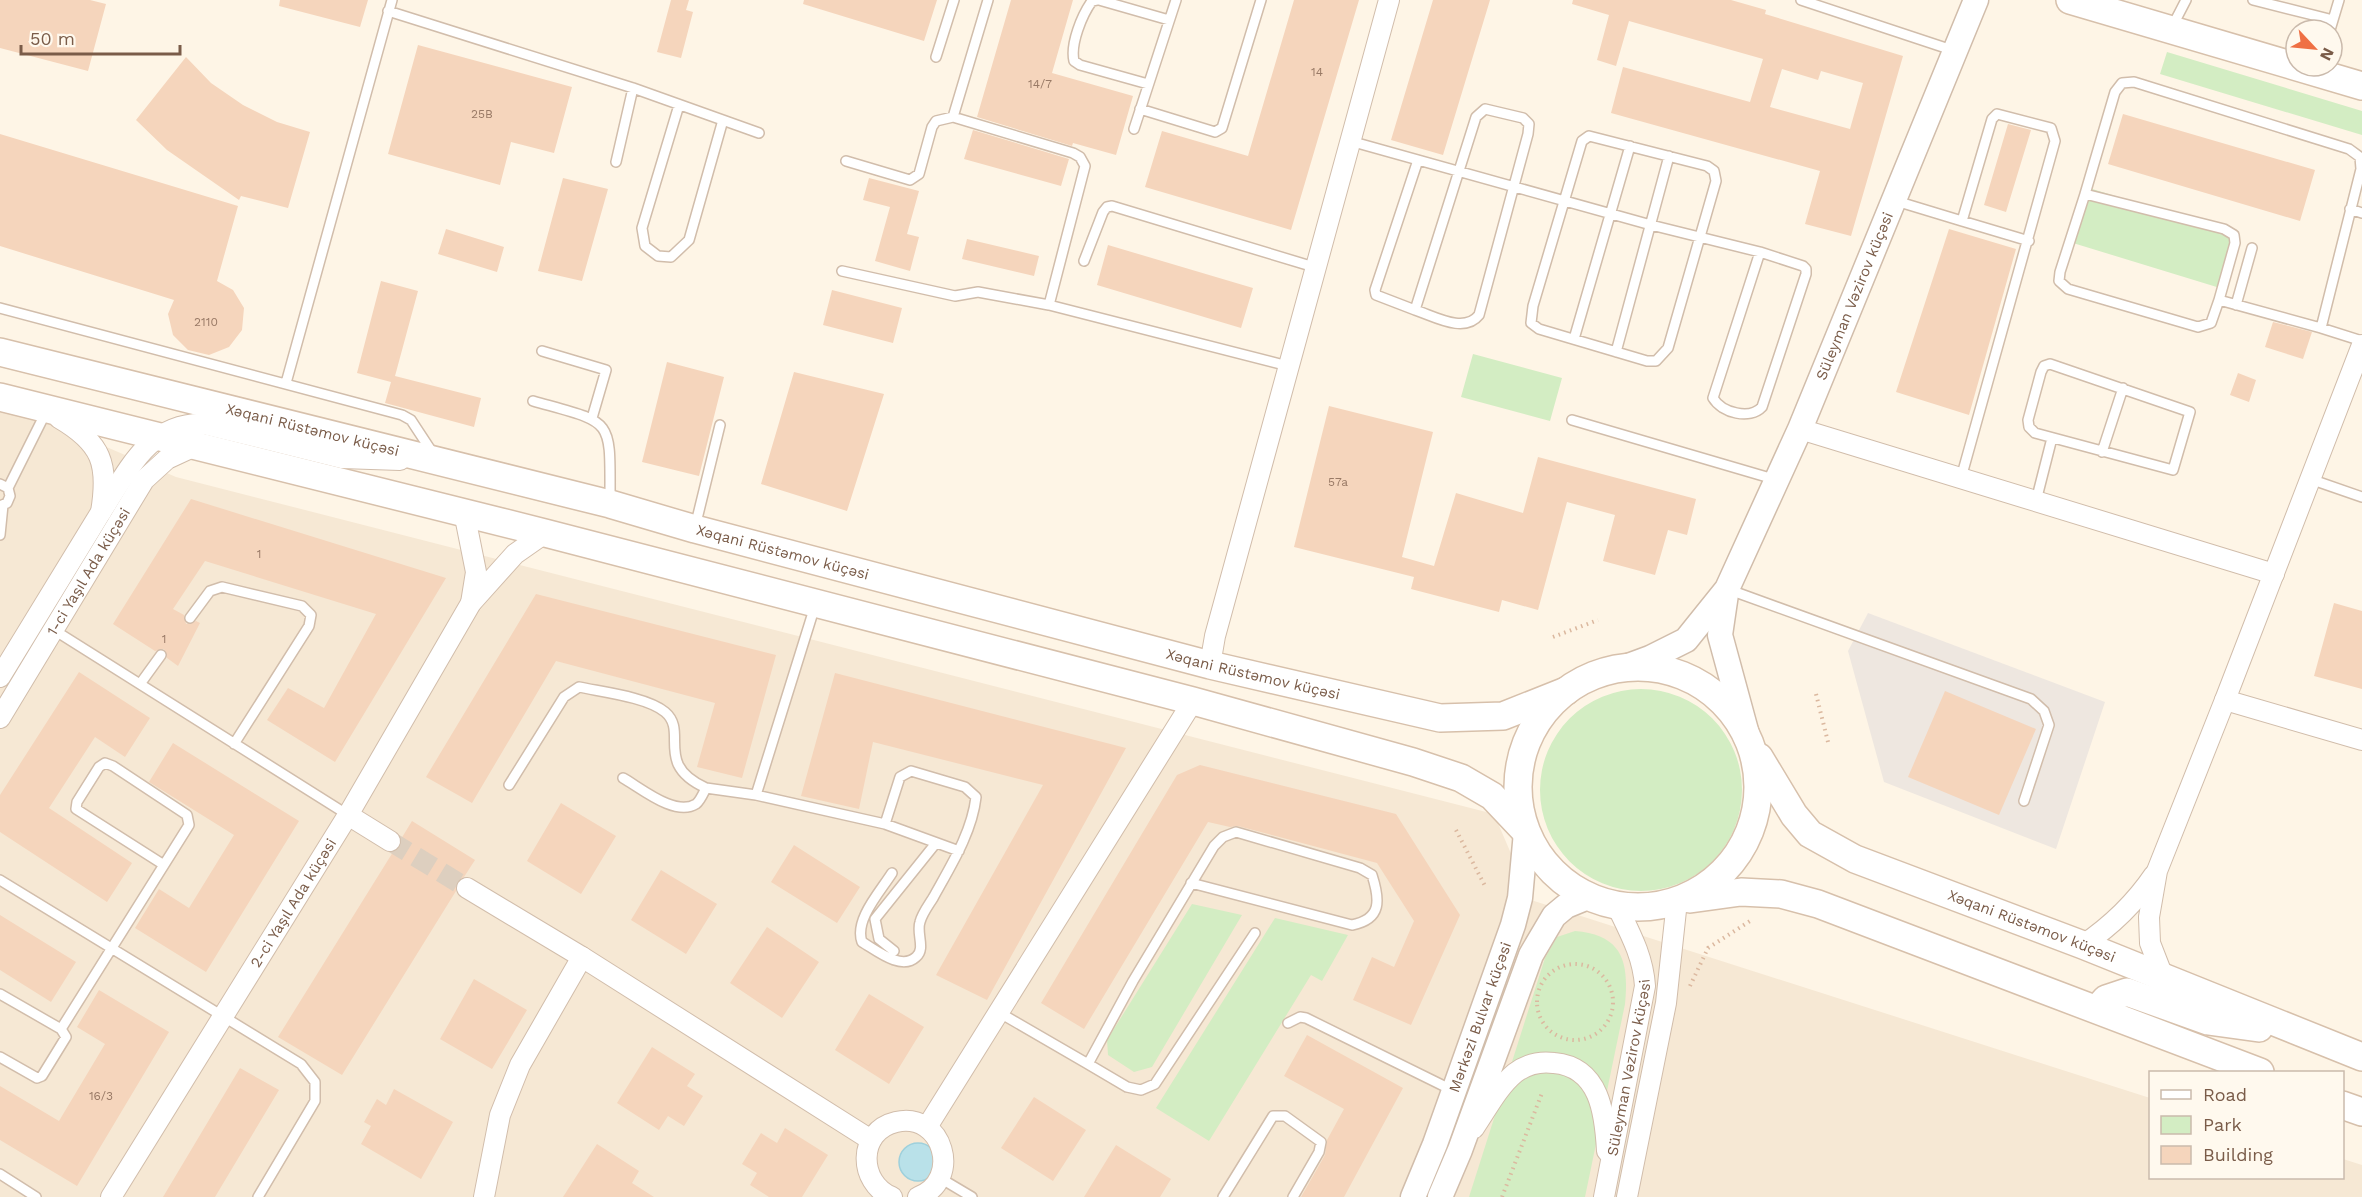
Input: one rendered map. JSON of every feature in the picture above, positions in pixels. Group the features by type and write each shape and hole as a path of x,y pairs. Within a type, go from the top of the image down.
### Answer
{"main road":[{"path":"2070,0 2284,60"},
{"path":"2340,78 2362,87"},
{"name":"Xəqani Rüstəmov küçəsi","path":"0,352 610,504 695,529 1210,665 1440,718 1503,716 1566,691 1593,676 1623,668 1664,669 1702,685 1729,708 1794,815 1810,834 1832,847 1876,867 2084,945 2362,1058"},
{"path":"0,397 464,512 1193,700 1461,778 1492,796 1526,832 1544,864 1572,888 1588,897 1617,906 1647,907 1741,892 1781,894 1839,912 2257,1071"},
{"path":"1526,832 1517,793 1522,754 1539,719 1566,691"},
{"path":"1677,901 1712,882 1738,853 1748,835 1754,816 1758,787 1754,757 1748,738"},
{"path":"2097,1009 2106,999 2127,992 2208,1021 2302,1034"},
{"path":"2344,1105 2362,1112"}],"street":[{"path":"1210,665 1215,636 1314,267 1389,0"},
{"name":"Süleyman Vəzirov küçəsi","path":"1727,589 1800,429 1976,0"},
{"path":"2084,945 2106,929 2141,895 2157,871 2226,700 2362,343"},
{"name":"1-ci Yaşıl Ada küçəsi","path":"0,677 101,512 105,487 100,454 80,430 47,410"},
{"path":"101,512 134,462 158,437 174,426 204,424 342,458 438,462"},
{"path":"1800,429 2274,574"},
{"name":"1-ci Yaşıl Ada küçəsi","path":"0,718 144,480 167,459 195,446"},
{"name":"2-ci Yaşıl Ada küçəsi","path":"464,512 476,572 471,603"},
{"name":"2-ci Yaşıl Ada küçəsi","path":"111,1197 348,816 471,603 515,554 545,533"},
{"path":"1623,668 1650,658 1686,640 1727,589"},
{"path":"1727,589 1720,635 1748,738"},
{"path":"927,1127 1193,700"},
{"path":"2226,700 2362,740"},
{"path":"348,816 390,841"},
{"name":"Mərkəzi Bulvar küçəsi","path":"1413,1197 1454,1091 1516,916 1520,898 1526,832"},
{"path":"2157,871 2149,917 2150,943 2164,979"},
{"path":"467,888 582,957 871,1140"},
{"name":"Mərkəzi Bulvar küçəsi","path":"1440,1197 1460,1150 1531,955 1554,916 1566,906 1588,897"},
{"name":"Süleyman Vəzirov küçəsi","path":"1627,1197 1666,1004 1672,965 1677,901"},
{"name":"Süleyman Vəzirov küçəsi","path":"1606,1187 1645,986 1644,967 1638,949 1617,906"},
{"path":"484,1197 500,1115 520,1065 582,957"},
{"path":"1460,1150 1498,1091 1518,1071 1542,1062 1565,1064 1577,1068 1594,1087 1601,1106 1606,1136 1606,1187"},
{"path":"889,1196 874,1185 865,1161 871,1140 883,1127 907,1120 927,1127 939,1140 944,1152 940,1178 932,1189 918,1197"}],"lane":[{"path":"286,383 392,0"},
{"path":"936,57 954,0"},
{"path":"953,117 988,0"},
{"path":"1148,84 1080,65 1074,60 1072,52 1087,8 1092,1 1098,0 1169,20"},
{"path":"1134,129 1176,0"},
{"path":"1140,109 1215,132 1222,128 1261,0"},
{"path":"1801,0 1955,51"},
{"path":"2171,30 2186,0"},
{"path":"2253,0 2309,18"},
{"path":"2333,18 2339,0"},
{"path":"388,11 633,88 759,132"},
{"path":"2085,194 2224,229 2234,234 2235,243 2211,323 2198,327 2068,289 2059,281 2115,92 2122,83 2134,82 2349,149 2360,157 2361,169 2321,328"},
{"path":"616,162 633,88"},
{"path":"679,105 642,228 645,246 658,256 671,257 689,240 723,120"},
{"path":"1415,310 1480,111 1485,109 1523,118 1528,124 1528,134 1479,315 1473,322 1465,325 1415,310 1376,295 1375,290 1418,160"},
{"path":"1961,478 2029,241 2055,141 2051,128 1997,114 1992,119 1962,220"},
{"path":"846,161 910,180 915,178 919,174 932,127 936,121 953,117 1080,157 1085,166 1048,305"},
{"path":"1589,136 1630,146 1707,166 1714,171 1716,181 1668,348 1656,361 1647,361 1539,329 1531,323 1533,306 1582,141 1589,136"},
{"path":"1350,141 1651,225 1760,252 1803,266 1806,274 1762,407 1756,413 1747,415 1717,405 1713,398 1760,252"},
{"path":"1574,339 1630,146"},
{"path":"1616,352 1669,156"},
{"path":"1894,200 2029,241"},
{"path":"1084,261 1103,212 1107,207 1112,206 1314,267"},
{"path":"2350,209 2362,213"},
{"path":"2236,305 2252,248"},
{"path":"842,271 955,296 978,292 1048,305 1288,366"},
{"path":"2219,300 2321,328 2362,343"},
{"path":"0,308 402,414 411,420 438,462"},
{"path":"542,351 600,366 606,370 592,418"},
{"path":"2050,364 2123,388 2190,412 2175,466 2168,471 2035,433 2029,427 2028,420 2044,366 2050,364"},
{"path":"2102,452 2123,388"},
{"path":"533,401 592,418 602,426 609,437 610,504"},
{"path":"0,535 1,505 10,496 4,486 47,410"},
{"path":"1572,420 1777,480"},
{"path":"695,529 720,425"},
{"path":"2036,501 2052,438"},
{"path":"2310,479 2362,497"},
{"path":"190,618 210,591 222,587 302,606 310,615 309,626 234,744"},
{"path":"1727,589 2031,699 2044,711 2049,725 2024,801"},
{"path":"756,795 815,603"},
{"path":"54,630 348,816"},
{"path":"140,684 161,655"},
{"path":"509,785 564,697 579,687 640,701 663,711 672,720 679,770 693,783 706,788 756,795 885,824 959,850"},
{"path":"61,1029 110,948 164,865 189,825 187,815 105,763 99,767 77,802 76,809 164,865"},
{"path":"885,824 900,777 911,771 965,787 976,797 975,811 959,850 919,923 920,950 916,957 909,961 899,962 862,942 859,934 862,920 892,873"},
{"path":"623,778 673,806 685,808 698,803 706,788"},
{"path":"1088,1064 1191,884 1214,846 1223,837 1236,832 1360,868 1372,875 1378,894 1377,909 1366,923 1352,925 1191,884"},
{"path":"894,951 879,939 875,919 936,843"},
{"path":"0,880 302,1064 315,1082 315,1101 258,1197"},
{"path":"1000,1013 1127,1087 1141,1090 1155,1084 1255,933"},
{"path":"0,994 61,1029 66,1037 42,1076 37,1078 0,1057"},
{"path":"1288,1023 1295,1018 1306,1018 1417,1070 1454,1091"},
{"path":"1223,1197 1273,1116 1285,1116 1321,1142 1319,1152 1293,1197"},
{"path":"0,1174 36,1197"},
{"path":"940,1178 972,1197"}],"path":[{"path":"1553,637 1598,620"},
{"path":"1816,694 1828,742"},
{"path":"1456,830 1485,886"},
{"path":"1690,986 1708,948 1750,921"},
{"path":"1570,965 1583,965 1603,977 1613,999 1607,1023 1587,1038 1574,1041 1551,1032 1542,1022 1537,997 1541,985 1554,971 1570,965"},
{"path":"1502,1197 1542,1093"}],"shaded area":[{"path":"0,401 176,477 1494,814 1531,900 2149,1098 2149,1179 2344,1179 2344,1159 2362,1165 2362,1197 0,1197"},
{"path":"1868,613 2105,702 2056,849 1884,782 1848,651"}],"green space":[{"path":"2167,52 2362,111 2362,135 2160,74"},
{"path":"2089,188 2237,233 2220,288 2073,243"},
{"path":"1473,354 1562,378 1550,421 1461,397"},
{"path":"1641,689 1661,691 1680,697 1697,706 1719,726 1734,751 1740,770 1742,790 1740,810 1734,829 1725,846 1705,868 1680,883 1661,889 1641,891 1621,889 1602,883 1585,874 1563,854 1548,829 1542,810 1540,790 1542,770 1548,751 1557,734 1577,712 1602,697 1621,691"},
{"path":"1192,904 1242,915 1152,1067 1134,1072 1108,1055 1107,1040"},
{"path":"1275,918 1348,935 1322,981 1311,975 1209,1141 1156,1108"},
{"path":"1575,931 1604,938 1613,945 1620,953 1626,975 1625,1004 1585,1197 1469,1197 1545,958 1557,937"}],"water":[{"path":"918,1143 925,1144 931,1149 936,1155 936,1169 931,1175 925,1180 918,1181 911,1180 905,1175 900,1169 899,1162 900,1155 905,1149 911,1144"}],"building":[{"path":"0,0 90,0 106,4 88,71 0,48"},
{"path":"280,0 368,0 360,27 279,6"},
{"path":"671,0 689,0 686,10 693,12 681,58 657,52"},
{"path":"804,0 937,0 924,41 803,4"},
{"path":"1011,0 1073,0 1052,73 1133,96 1116,155 1073,143 1072,146 977,117"},
{"path":"1294,0 1359,0 1291,230 1145,187 1162,131 1248,156"},
{"path":"1433,0 1490,0 1443,155 1391,140"},
{"path":"1573,0 1731,0 1766,10 1765,14 1903,56 1851,236 1805,224 1820,171 1611,113 1623,67 1750,102 1763,59 1629,21 1616,66 1597,60 1609,15 1572,4","holes":["1782,69 1818,80 1821,71 1863,83 1850,129 1770,107"]},
{"path":"418,45 572,87 554,153 511,142 500,185 388,154"},
{"path":"186,57 211,83 243,105 277,122 310,132 288,208 241,196 239,200 167,150 136,120"},
{"path":"2123,114 2315,170 2300,221 2108,164"},
{"path":"2008,124 2031,130 2006,212 1984,205"},
{"path":"973,130 1069,159 1061,186 964,159"},
{"path":"0,134 238,206 217,281 233,290 244,308 242,330 229,347 209,355 188,350 173,335 168,314 174,300 0,246"},
{"path":"563,178 608,189 582,281 538,271"},
{"path":"869,178 919,191 907,234 919,237 910,271 875,261 890,207 863,200"},
{"path":"446,229 504,247 497,272 438,254"},
{"path":"1949,229 2016,249 1969,415 1896,392"},
{"path":"967,239 1039,256 1034,276 962,259"},
{"path":"1108,245 1253,288 1241,328 1097,285"},
{"path":"381,281 418,291 395,376 481,398 474,427 385,403 391,382 357,373"},
{"path":"832,290 902,308 893,343 823,325"},
{"path":"2273,322 2312,332 2303,359 2265,347"},
{"path":"667,362 724,377 699,476 642,462"},
{"path":"794,372 884,394 847,511 761,484"},
{"path":"2238,373 2256,380 2249,402 2230,395"},
{"path":"1329,406 1433,432 1402,557 1434,566 1456,493 1523,513 1538,457 1696,499 1687,535 1668,530 1655,575 1603,561 1615,515 1567,502 1538,610 1502,600 1499,612 1411,589 1414,577 1294,547"},
{"path":"191,499 446,578 335,762 267,720 288,688 324,708 376,614 205,561 173,609 184,615 186,624 196,621 200,623 178,666 167,658 164,649 155,651 113,624"},
{"path":"536,594 776,655 742,778 697,767 715,703 556,661 472,803 426,777"},
{"path":"2334,603 2362,611 2362,689 2314,676"},
{"path":"79,672 150,718 125,757 95,737 49,808 132,863 107,902 0,832 0,795"},
{"path":"835,673 1126,748 987,1000 936,975 1043,785 873,742 859,809 801,796"},
{"path":"1945,691 2036,729 1999,815 1908,777"},
{"path":"173,743 299,821 206,972 135,928 159,889 189,908 234,835 149,782"},
{"path":"1200,765 1396,814 1460,915 1411,1025 1353,1000 1372,957 1394,967 1414,921 1377,863 1238,826 1230,827 1208,822 1084,1029 1041,1003 1177,775"},
{"path":"561,803 616,836 581,894 527,861"},
{"path":"412,821 475,860 464,877 457,881 456,891 342,1075 278,1037 393,852 400,847 401,839"},
{"path":"794,845 860,887 837,923 771,882"},
{"path":"661,870 717,904 686,954 631,920"},
{"path":"0,915 76,962 51,1002 0,970"},
{"path":"767,927 819,962 782,1018 730,983"},
{"path":"474,979 527,1010 492,1069 440,1039"},
{"path":"99,990 169,1032 77,1186 0,1140 0,1086 59,1121 105,1044 77,1027"},
{"path":"869,994 924,1027 889,1084 835,1050"},
{"path":"1307,1035 1403,1088 1344,1197 1301,1197 1325,1155 1327,1140 1344,1109 1284,1076"},
{"path":"652,1047 695,1074 687,1086 703,1096 684,1126 668,1116 659,1130 617,1103"},
{"path":"240,1068 279,1090 215,1197 163,1197"},
{"path":"394,1089 453,1122 421,1179 361,1144 371,1126 364,1122 377,1099 386,1105"},
{"path":"1034,1097 1086,1130 1053,1181 1001,1148"},
{"path":"785,1128 828,1155 802,1197 769,1197 750,1185 757,1173 742,1164 761,1133 777,1143"},
{"path":"597,1144 639,1171 632,1183 654,1197 563,1197"},
{"path":"1116,1145 1171,1179 1160,1197 1084,1197"}],"tunnel":[{"path":"390,841 467,888"}]}
